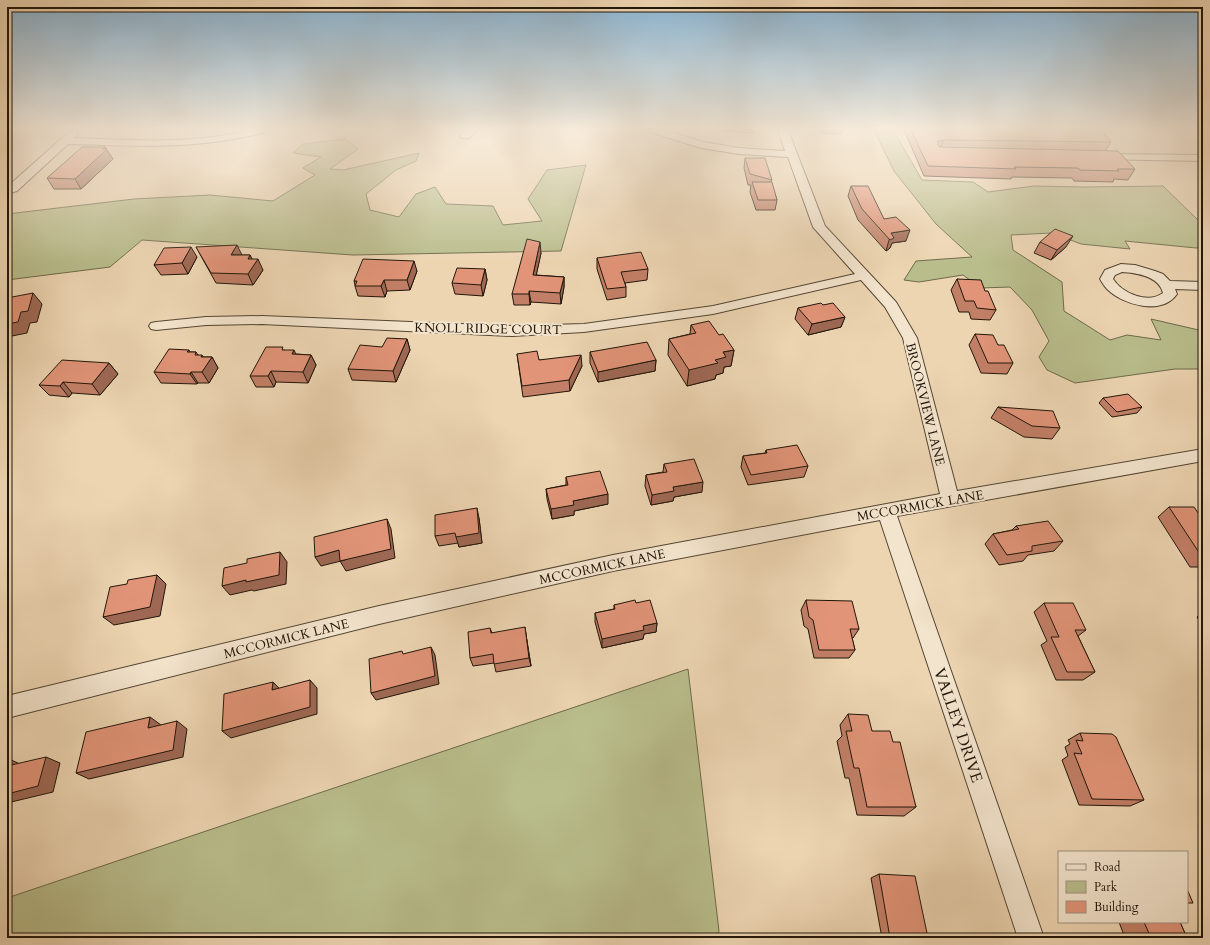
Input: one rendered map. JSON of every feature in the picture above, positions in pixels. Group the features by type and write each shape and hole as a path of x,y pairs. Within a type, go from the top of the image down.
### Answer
{"street":[{"path":"7,192 28,174"},
{"name":"BROOKVIEW LANE","path":"799,174 818,227 891,305 910,338 950,499"},
{"name":"KNOLL RIDGE COURT","path":"156,326 206,321 240,320 512,331 584,328 713,310 863,276"},
{"path":"1167,285 1203,286"},
{"name":"MCCORMICK LANE","path":"7,707 379,615 605,564 950,499 1200,461"},
{"name":"VALLEY DRIVE","path":"886,511 1031,938"}],"green space":[{"path":"313,174 391,174 366,194 370,210 399,217 416,194 435,187 446,204 493,206 503,225 542,221 528,199 544,174 583,174 561,251 353,255 142,240 110,267 7,280 7,214 134,199 210,195 273,201 315,175"},
{"path":"896,174 919,174 922,180 973,182 988,192 1034,186 1163,186 1197,219 1203,219 1203,247 1196,248 1125,241 1130,249 1081,244 1052,233 1011,235 1013,250 1062,282 1064,311 1110,340 1127,335 1161,340 1151,319 1203,331 1203,369 1175,369 1075,383 1047,370 1039,357 1049,341 1032,310 1010,287 981,288 963,275 919,282 904,280 916,261 972,257 936,224"},
{"path":"688,669 719,931 716,938 7,938 7,898"}],"building":[{"path":"51,174 80,174 75,179 47,178"},
{"path":"750,174 770,174 772,180"},
{"path":"752,182 772,182 777,200 758,200"},
{"path":"851,186 868,186 884,219 896,217 910,230 891,233 894,238 890,240 862,209"},
{"path":"1055,229 1073,236 1057,250 1040,242"},
{"path":"527,239 540,242 533,275 564,277 560,293 529,291 529,294 512,294"},
{"path":"237,245 231,255 250,255 248,259 258,259 248,274 211,273 196,247"},
{"path":"191,247 182,263 154,265 164,248"},
{"path":"641,252 648,269 621,272 626,287 607,289 597,258"},
{"path":"363,259 414,261 407,280 384,280 381,286 355,286 357,281 354,281"},
{"path":"457,268 485,269 481,285 452,283"},
{"path":"957,279 981,280 985,291 988,291 996,310 977,308 974,301 965,301"},
{"path":"33,293 28,311 21,312 18,322 7,324 7,298"},
{"path":"821,303 823,305 833,303 845,317 812,324 798,308"},
{"path":"709,321 719,335 723,334 734,350 723,352 726,357 715,360 718,363 689,370 669,339 696,333 691,325"},
{"path":"975,334 993,335 998,345 1004,345 1013,363 988,363"},
{"path":"387,338 407,339 393,371 348,369 360,345 382,347"},
{"path":"647,342 656,360 598,372 590,352"},
{"path":"266,347 283,347 282,350 294,350 292,354 311,355 303,372 271,371 268,376 250,376"},
{"path":"169,349 189,350 187,352 196,352 195,355 202,355 201,357 212,357 202,372 191,372 190,374 154,372"},
{"path":"537,351 539,360 581,355 569,380 522,386 517,354"},
{"path":"62,360 109,363 92,384 63,382 60,386 39,385"},
{"path":"1128,394 1142,407 1117,412 1103,398"},
{"path":"998,407 1053,411 1060,428 1032,426"},
{"path":"797,445 808,466 751,475 743,456 767,453 766,450"},
{"path":"694,459 703,482 673,487 674,491 652,495 646,475 667,472 664,464"},
{"path":"600,471 608,494 573,501 574,505 551,509 546,489 568,485 566,477"},
{"path":"1169,507 1194,507 1203,520 1203,557 1202,557"},
{"path":"477,508 479,533 456,537 455,533 435,536 435,515"},
{"path":"387,519 391,549 340,561 339,550 315,557 314,537"},
{"path":"1048,521 1063,541 1032,546 1032,551 1007,555 993,534 1019,529 1016,526"},
{"path":"280,552 279,575 246,582 246,580 222,586 224,568 247,563 247,559"},
{"path":"157,575 150,607 103,617 110,587 127,584 128,580"},
{"path":"635,600 636,603 650,600 657,623 643,626 644,630 602,639 595,613 615,609 614,605"},
{"path":"806,600 852,601 859,629 850,629 855,650 819,650 813,620 809,617"},
{"path":"1044,603 1073,603 1086,630 1075,630 1095,672 1067,672 1051,637 1059,637"},
{"path":"525,627 529,658 494,664 493,654 470,658 468,632 490,628 491,633"},
{"path":"431,647 435,676 371,693 369,659 402,651 403,654"},
{"path":"310,680 310,707 222,731 224,694 273,682 272,690"},
{"path":"848,714 868,715 872,731 890,731 893,742 900,742 916,807 867,807 859,768 854,768 846,731 852,731"},
{"path":"150,717 148,728 177,721 173,750 76,773 86,732"},
{"path":"1080,733 1112,734 1116,737 1144,800 1092,799 1074,753 1082,754 1076,740 1083,741"},
{"path":"46,757 38,786 7,794 7,766"},
{"path":"879,874 915,876 928,938 890,938"},
{"path":"1188,891 1193,903 1188,903"},
{"path":"1144,923 1180,923 1187,938 1151,938"}]}
